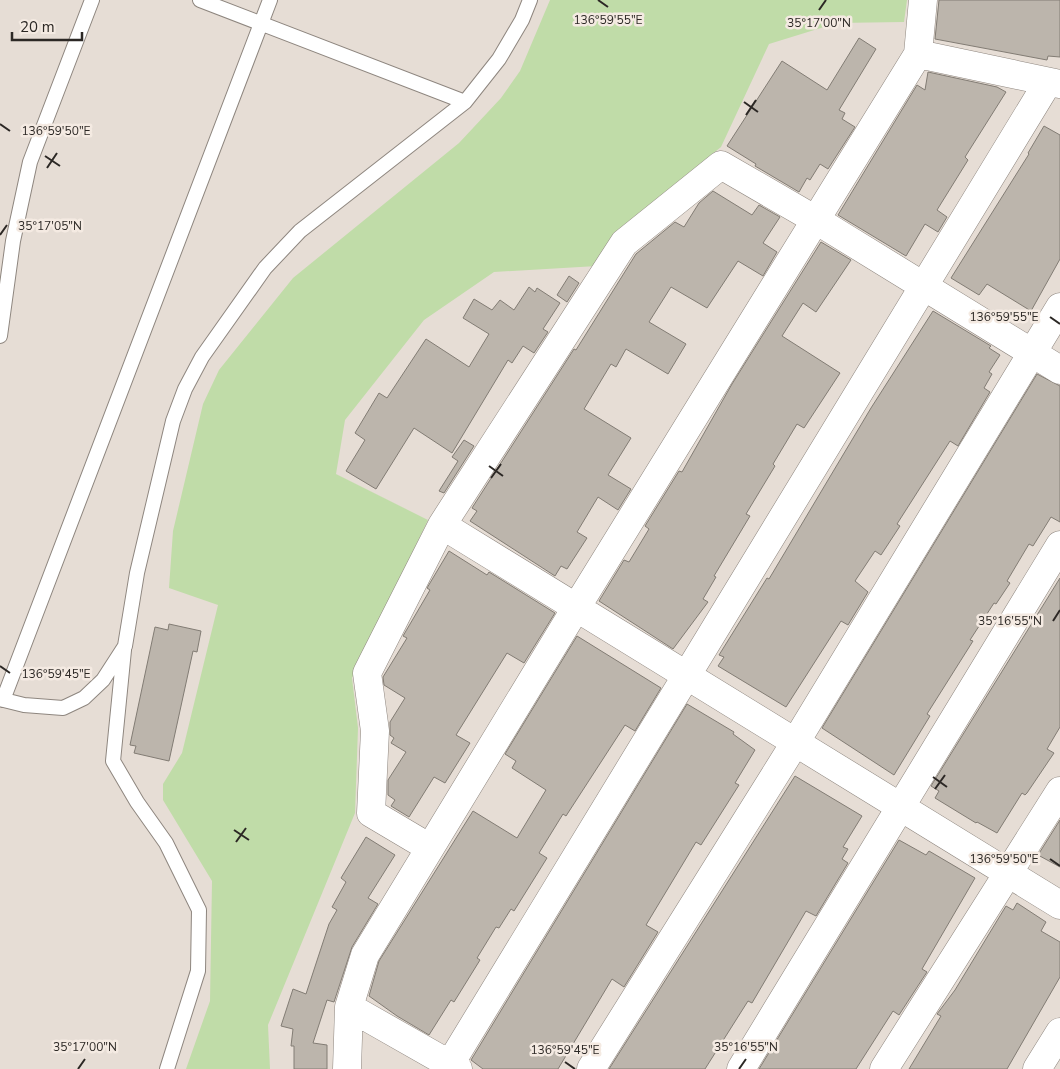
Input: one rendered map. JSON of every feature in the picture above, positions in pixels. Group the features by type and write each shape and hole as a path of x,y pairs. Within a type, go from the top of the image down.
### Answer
{"street":[{"path":"347,1069 349,1007 365,955 576,608 918,54 923,0"},
{"path":"349,1007 454,1067 687,675 924,288 1054,83 918,54"},
{"path":"430,848 371,813 375,731 367,673 442,525 624,243 721,165 816,220 1060,370"},
{"path":"591,1069 795,743 1060,307"},
{"path":"442,525 1060,905"},
{"path":"740,1069 1060,545"},
{"path":"884,1069 1060,791"},
{"path":"1037,1069 1060,1032"}],"lane":[{"path":"0,336 13,241 30,162 92,0"},
{"path":"200,0 465,102"},
{"path":"125,646 103,680 84,698 63,708 24,705 2,699 270,0"},
{"path":"167,1069 198,971 199,910 166,843 112,761 125,646 137,573 173,421 185,389 202,357 265,268 300,231 465,102 498,60 522,20 530,0"}],"green space":[{"path":"550,0 907,0 904,22 837,23 769,44 721,147 614,233 597,266 494,272 424,320 345,420 336,474 428,520 352,678 358,728 355,813 268,1025 270,1069 186,1069 210,1001 212,881 163,800 163,784 182,753 218,605 169,588 173,531 203,404 219,370 293,278 459,143 501,98 520,71"}],"building":[{"path":"939,0 1060,0 1060,57 1048,56 1047,60 935,39"},
{"path":"859,38 876,49 839,110 845,113 842,119 855,127 828,169 820,164 810,180 807,178 799,192 755,166 756,164 727,146 782,61 827,90"},
{"path":"928,72 997,87 1006,92 965,157 968,160 937,210 947,217 938,232 925,224 906,256 838,215 917,85 925,90"},
{"path":"1044,126 1060,135 1060,259 1031,311 987,284 979,295 951,278 1029,154"},
{"path":"713,191 752,215 759,205 780,217 763,243 777,252 763,276 738,261 707,308 671,287 649,322 686,344 668,374 626,349 616,367 611,364 584,409 631,438 608,475 631,489 618,510 598,497 577,532 587,538 567,569 561,566 555,576 470,521 477,511 472,508 574,349 576,350 636,254 675,222 684,227 699,203"},
{"path":"821,242 851,260 816,312 803,303 782,336 840,373 804,428 797,424 773,464 775,466 746,514 750,516 714,576 716,577 703,599 708,602 673,649 599,601 624,560 629,562 649,529 645,526 679,471 682,472 732,384"},
{"path":"569,276 579,283 567,302 557,295"},
{"path":"529,287 535,292 537,288 560,303 543,329 548,332 534,353 523,346 512,363 508,360 452,453 414,428 376,489 346,471 365,440 355,433 379,393 387,398 426,339 469,367 489,334 463,318 474,299 492,310 500,300 514,310"},
{"path":"933,311 991,346 989,348 1000,355 989,372 992,374 984,388 990,392 958,446 950,441 897,524 900,526 881,555 875,551 855,581 868,592 848,625 841,621 786,707 718,666 724,657 719,655 767,578 769,579 871,408"},
{"path":"1037,374 1060,386 1060,522 1051,517 1033,546 1029,544 1007,581 1010,583 996,604 994,603 970,640 973,641 927,714 930,716 894,775 822,728"},
{"path":"464,440 474,446 444,493 439,491 458,461 452,457"},
{"path":"449,551 487,575 489,572 555,613 524,663 507,653 456,735 470,743 445,783 434,777 409,817 391,806 395,800 388,795 388,780 406,752 391,743 394,738 390,735 390,722 405,698 384,685 383,677 407,638 403,636 430,590 427,588"},
{"path":"1060,578 1060,727 1047,749 1054,753 1027,793 1025,795 1022,793 997,833 976,823 935,798 939,791 931,786"},
{"path":"169,624 201,631 197,652 193,651 169,761 134,753 136,746 130,745 155,627 168,630"},
{"path":"577,636 661,688 635,731 625,725 566,816 563,814 539,853 547,858 514,911 511,909 499,928 496,927 477,958 480,960 454,1002 451,1000 429,1035 397,1016 369,996 379,961 473,811 517,838 546,790 512,768 516,761 505,754"},
{"path":"687,704 734,732 733,734 755,750 735,783 739,785 701,845 696,842 646,925 658,932 624,987 612,979 558,1069 483,1069 471,1060"},
{"path":"795,776 862,816 843,847 848,849 842,859 848,863 816,916 806,911 752,1003 748,1001 705,1069 609,1069"},
{"path":"1060,820 1060,867 1038,855"},
{"path":"366,837 395,855 368,898 378,904 352,947 334,1002 327,1000 313,1043 327,1045 327,1069 294,1069 294,1046 291,1046 293,1029 281,1026 293,989 306,994 329,924 337,910 332,907 346,882 341,878"},
{"path":"899,840 926,855 929,851 975,878 922,969 927,972 899,1015 893,1011 856,1069 759,1069"},
{"path":"1017,903 1046,922 1041,931 1060,942 1060,977 1007,1069 909,1069 941,1016 937,1014 955,990 1006,906 1013,910"}]}
